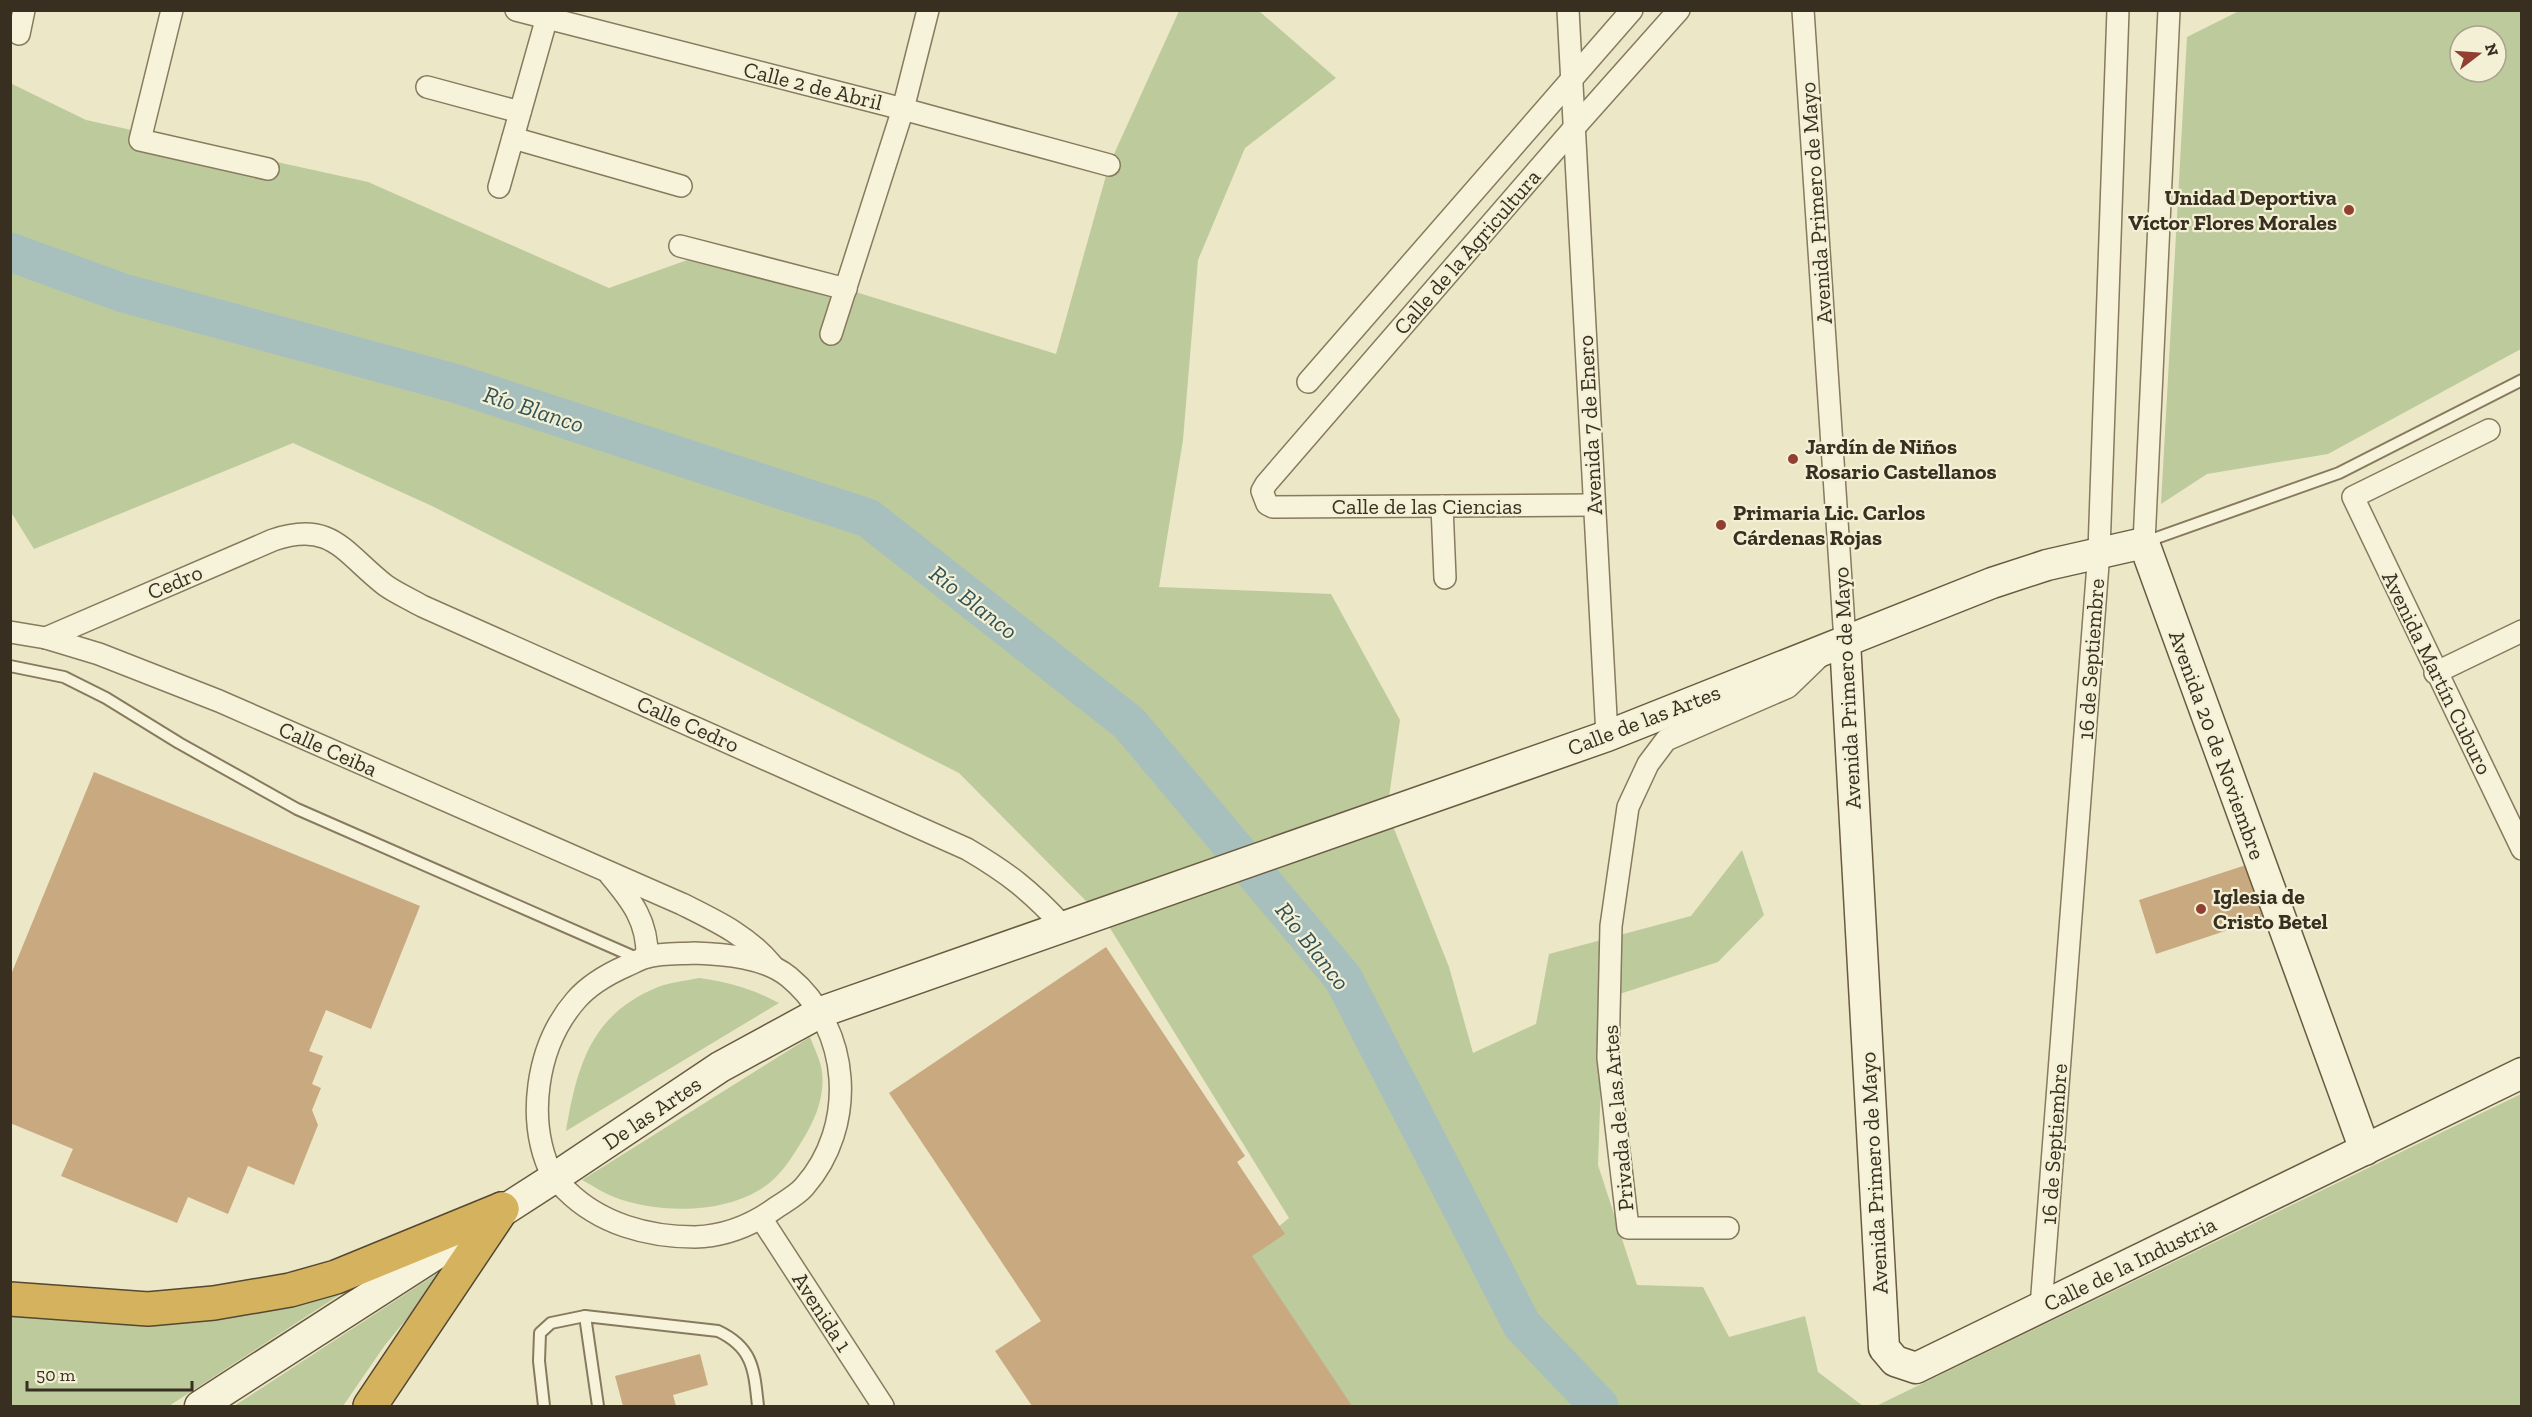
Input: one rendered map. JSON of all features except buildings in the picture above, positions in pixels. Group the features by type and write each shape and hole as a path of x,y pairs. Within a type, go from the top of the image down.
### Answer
{"highway":[{"path":"10,1299 148,1309 214,1303 290,1290 336,1278 502,1209"},
{"path":"370,1407 502,1209"}],"street":[{"path":"19,34 24,10"},
{"path":"172,10 140,140 268,169"},
{"name":"Calle 2 de Abril","path":"516,10 548,14 1109,165"},
{"path":"831,334 903,109 928,10"},
{"name":"Avenida 7 de Enero","path":"1568,10 1607,736"},
{"name":"Calle de la Agricultura","path":"1263,498 1262,491 1266,484 1573,104 1632,10"},
{"name":"Calle de la Agricultura","path":"1308,382 1573,104 1679,10"},
{"name":"Avenida Primero de Mayo","path":"1803,10 1836,645 1884,1348 1895,1361"},
{"name":"16 de Septiembre","path":"2041,1307 2100,551 2118,10"},
{"path":"2144,543 2169,10"},
{"path":"499,187 548,14"},
{"path":"427,87 520,112"},
{"path":"513,138 681,186"},
{"path":"680,246 846,289"},
{"name":"Avenida Martín Cuburo","path":"2489,430 2353,496 2435,673 2522,849"},
{"name":"Calle de las Ciencias","path":"1263,498 1273,507 1594,505"},
{"path":"1442,506 1445,578"},
{"name":"Cedro","path":"46,638 273,540 306,532"},
{"name":"Calle Cedro","path":"306,532 330,539 387,586 422,606 967,849 1027,888 1063,926"},
{"name":"Calle de las Artes","path":"1144,898 1387,811 1607,736 1992,583 2100,551 2144,543"},
{"name":"Avenida 20 de Noviembre","path":"2144,543 2365,1150"},
{"path":"2435,673 2522,631"},
{"name":"Calle Ceiba","path":"10,632 46,638 99,654 219,701 605,870 682,904 738,933 760,951 777,970"},
{"name":"Privada de las Artes","path":"1728,1228 1628,1227 1608,1058 1611,926 1629,807 1648,764 1666,740 1788,687 1836,645"},
{"name":"Calle Ceiba","path":"605,870 633,902 642,921 648,940 644,958"},
{"name":"De las Artes","path":"200,1407 502,1209 554,1178 720,1067 821,1012 1144,898"},
{"path":"694,953 723,954 751,959 777,970 788,976 821,1012 834,1041 841,1089 837,1121 826,1154 803,1188 761,1218 733,1231 696,1237 648,1232 612,1223 582,1206 554,1178 537,1128 540,1075 553,1034 576,1000 606,975 644,958 694,953"},
{"name":"Calle de la Industria","path":"1895,1361 1916,1368 2522,1073"},
{"name":"Avenida 1","path":"761,1218 877,1405"}],"lane":[{"path":"2144,543 2339,473 2522,380"},
{"path":"10,666 64,677 106,698 179,743 297,809 644,958"},
{"path":"585,1316 598,1407"},
{"path":"544,1407 539,1361 540,1333 551,1323 585,1316 718,1330 742,1346 754,1372 758,1407"}],"green space":[{"path":"1179,11 1259,11 1336,78 1245,148 1198,260 1183,440 1159,587 1331,594 1400,720 1387,811 1449,967 1473,1053 1536,1024 1549,954 1691,916 1742,850 1764,915 1718,962 1604,999 1598,1165 1637,1285 1703,1287 1729,1337 1805,1316 1818,1372 1863,1406 1349,1406 1243,1256 1289,1218 1105,920 959,773 432,506 293,443 34,549 11,512 10,83 86,120 368,182 609,288 693,258 846,289 1056,354 1109,165"},
{"name":"Unidad Deportiva Víctor Flores Morales","path":"2239,11 2521,11 2521,349 2328,454 2207,474 2161,504 2187,37"},
{"path":"699,978 740,987 779,1003 566,1131 582,1064 602,1027 635,998 663,985"},
{"path":"810,1037 819,1059 823,1081 815,1117 790,1160 775,1178 759,1190 720,1205 676,1209 633,1203 610,1195 582,1180"},
{"path":"2521,1094 2521,1406 1876,1406"},
{"path":"453,1263 385,1345 343,1406 234,1406"},
{"path":"347,1290 169,1406 11,1406 10,1310"}],"waterway":[{"name":"Río Blanco","path":"10,252 123,293 454,383 868,518 1129,723 1343,978 1522,1325 1599,1406"}],"place":[{"name":"Unidad Deportiva Víctor Flores Morales","path":"2349,210"},
{"name":"Jardín de Niños Rosario Castellanos","path":"1793,459"},
{"name":"Primaria Lic. Carlos Cárdenas Rojas","path":"1721,525"},
{"name":"Iglesia de Cristo Betel","path":"2201,909"}]}
